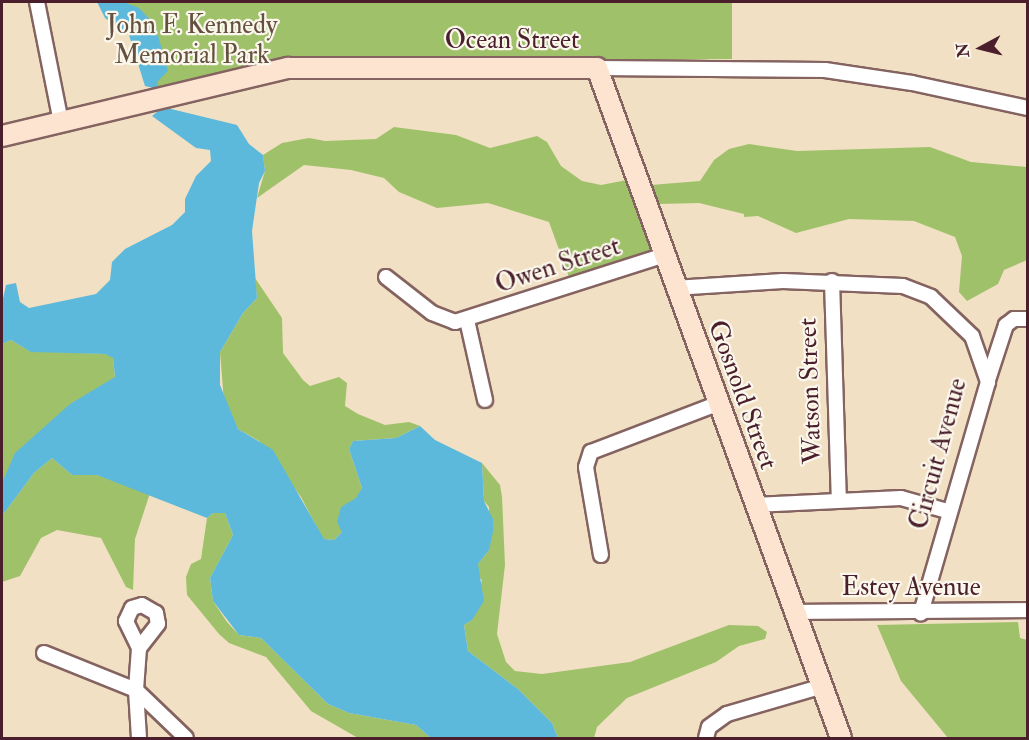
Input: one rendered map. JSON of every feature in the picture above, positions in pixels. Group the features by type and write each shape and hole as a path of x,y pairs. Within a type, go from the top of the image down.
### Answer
{"main road":[{"name":"Ocean Street","path":"2,136 303,66 597,68"},
{"name":"Gosnold Street","path":"597,68 674,288 842,738"}],"street":[{"path":"37,2 61,122"},
{"name":"Ocean Street","path":"597,68 825,70 931,87 1028,108"},
{"name":"Owen Street","path":"467,320 663,256"},
{"path":"386,277 443,319 455,322 467,320 485,400"},
{"name":"Circuit Avenue","path":"674,288 832,281 903,286 931,297 972,336 988,382 947,512 921,613"},
{"name":"Watson Street","path":"832,281 839,500"},
{"path":"988,382 1006,325 1014,319 1028,319"},
{"path":"601,555 586,467 591,452 717,404"},
{"path":"754,505 901,498 947,512"},
{"name":"Estey Avenue","path":"794,612 921,613 1028,610"},
{"path":"139,738 136,690 140,648"},
{"path":"44,653 136,690 186,738"},
{"path":"706,738 709,727 727,714 823,686"}],"green space":[{"name":"John F. Kennedy Memorial Park","path":"117,2 732,2 732,59 277,63 152,91 154,83"},
{"path":"394,127 456,135 490,148 537,136 547,142 561,166 582,181 601,185 627,180 653,250 569,277 549,222 488,203 437,208 399,192 384,178 351,170 304,165 257,198 265,171 263,155 282,143 309,138 325,141 376,139"},
{"path":"749,144 797,151 930,147 971,162 1027,167 1027,260 1004,270 998,284 967,301 959,292 962,256 955,237 914,221 849,219 796,233 758,216 744,217 744,214 699,203 658,204 651,185 700,181 714,160 729,149"},
{"path":"255,278 282,318 283,353 303,380 310,386 339,377 347,383 345,406 358,414 385,425 409,422 420,426 396,438 353,441 349,449 362,488 342,532 334,540 323,539 301,497 259,441 238,429 224,402 220,352 243,313 257,298"},
{"path":"11,340 30,351 105,354 113,357 115,378 73,403 2,488 2,344"},
{"path":"52,458 72,475 97,475 150,493 135,539 133,590 126,587 101,538 57,530 41,538 20,576 2,582 2,516 34,473"},
{"path":"482,463 500,485 502,497 505,565 497,634 506,662 515,671 542,674 630,662 729,625 758,626 767,632 765,639 739,646 716,662 627,698 597,727 594,738 558,738 552,723 518,689 468,651 464,625 472,620 482,580 477,575 478,564 489,550 489,507 484,501"},
{"path":"213,513 225,513 233,535 210,578 213,601 239,635 261,638 328,704 349,713 416,725 431,738 358,738 311,711 266,657 229,643 219,634 187,595 186,577 191,564 201,559 207,518"},
{"path":"1018,622 1020,638 1027,640 1027,738 948,738 901,681 877,625"}],"water":[{"path":"97,2 124,2 139,8 155,25 168,71 158,81 157,89 145,86 129,35 105,18"},
{"path":"163,107 237,125 249,144 263,155 265,171 259,183 252,231 257,298 243,313 220,352 220,385 238,429 273,450 324,539 334,540 342,532 337,522 341,507 356,498 362,488 349,449 353,441 396,438 420,426 435,440 482,463 484,501 493,519 493,532 489,550 478,564 484,601 472,620 464,625 468,651 518,689 552,723 558,738 431,738 416,725 349,713 328,704 261,638 239,635 213,601 210,578 233,535 225,513 213,513 207,518 97,475 72,475 52,458 34,473 2,516 2,483 15,453 70,404 115,377 113,358 105,354 31,352 11,340 2,344 2,303 6,285 16,283 20,302 29,308 96,294 110,280 112,262 125,249 172,225 185,212 185,199 196,176 211,161 210,150 196,148 152,116"}]}
